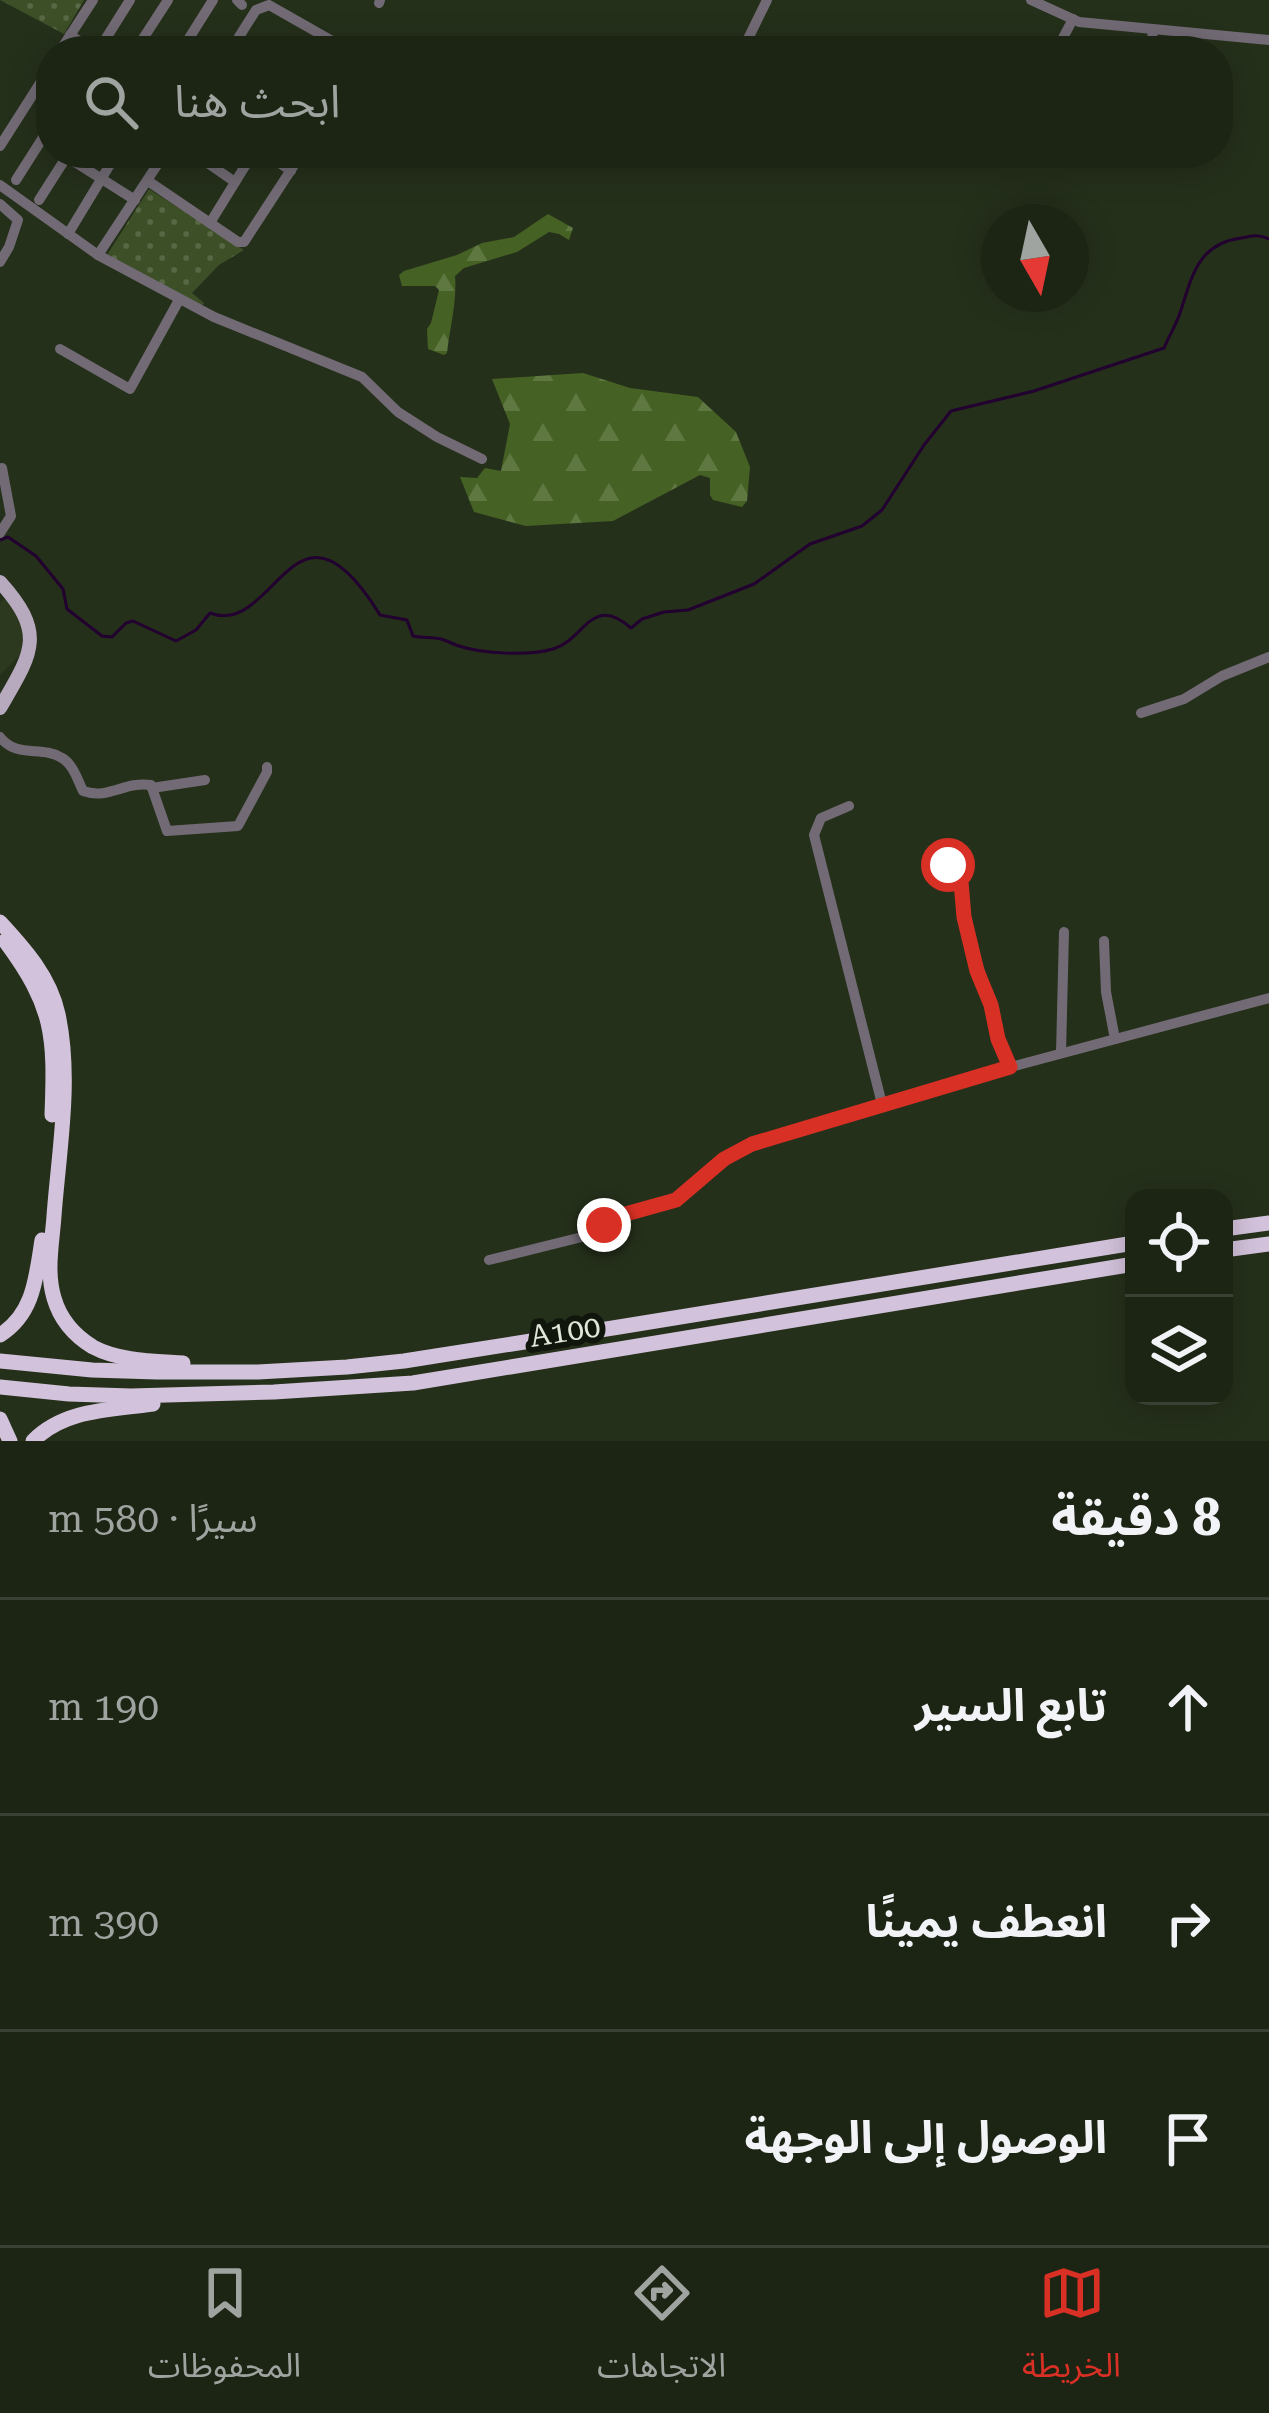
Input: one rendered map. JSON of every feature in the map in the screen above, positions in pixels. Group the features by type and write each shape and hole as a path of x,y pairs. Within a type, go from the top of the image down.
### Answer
{"highway":[{"path":"0,922 28,953 57,1009 65,1070 50,1274 58,1310 80,1338 112,1355 212,1364 462,1352"},
{"path":"0,934 40,993 54,1070 45,1215 35,1285 24,1313 0,1335"},
{"path":"1233,1228 1269,1223"},
{"name":"A100","path":"0,1361 92,1370 224,1372 347,1366 462,1352 1125,1244"},
{"path":"1233,1249 1269,1244"},
{"name":"A100","path":"0,1387 131,1396 413,1383 1125,1265"},
{"path":"33,1441 56,1422 88,1413 179,1400 413,1383"},
{"path":"0,1419 10,1441"}],"main road":[{"path":"0,582 27,618 31,632 26,662 0,708"}],"street":[{"path":"70,35 93,0"},
{"path":"106,36 130,0"},
{"path":"145,36 168,0"},
{"path":"190,36 213,0"},
{"path":"749,36 767,0"},
{"path":"1031,0 1079,22 1227,36"},
{"path":"240,36 256,10 266,5 323,36"},
{"path":"1064,36 1073,19"},
{"path":"1152,36 1153,29"},
{"path":"1233,37 1269,40"},
{"path":"0,146 36,89"},
{"path":"4,191 36,146"},
{"path":"39,200 60,168"},
{"path":"86,168 135,200"},
{"path":"68,233 108,168"},
{"path":"98,255 155,168"},
{"path":"215,168 235,182"},
{"path":"210,223 244,168"},
{"path":"286,168 290,171"},
{"path":"148,181 238,242 246,241 292,168"},
{"path":"4,191 98,255 179,300 362,377 398,412 482,459"},
{"path":"0,262 18,220 4,191"},
{"path":"60,349 130,389 179,300"},
{"path":"1,532 11,516 2,468"},
{"path":"1142,712 1184,699 1222,676 1269,657"},
{"path":"0,737 8,747 22,752 61,757 83,791 94,795 134,782 151,785 167,831 238,826 267,767"},
{"path":"152,788 205,780"},
{"path":"849,806 821,818 814,835 882,1104"},
{"path":"948,865 961,882 974,957 1010,1067"},
{"path":"1061,1053 1064,932"},
{"path":"1104,941 1106,992 1115,1039"},
{"path":"489,1260 582,1237 622,1215 676,1200 724,1159 752,1144 1010,1067 1269,998"}],"shaded area":[{"path":"0,0 84,0 64,34"},
{"path":"149,189 244,250 219,265 192,293 204,303 200,308 107,255"},
{"path":"6,598 18,614 24,651 0,675 0,603"}],"green space":[{"path":"548,214 573,228 569,240 549,232 517,252 464,268 455,276 447,353 428,349 427,329 439,290 402,286 399,275 482,243 514,237"},
{"path":"583,373 630,388 698,397 736,432 750,467 747,501 742,507 713,500 710,478 700,475 613,521 526,526 474,512 460,477 477,478 485,468 501,471 510,424 492,379"}],"waterway":[{"path":"0,540 8,537 36,556 63,589 67,609 102,636 112,637 133,621 176,641 196,630 210,613 233,615 252,604 306,559 326,559 351,576 380,615 407,620 413,636 493,652 553,649 597,617 617,618 631,628 642,619 688,610 754,584 810,544 862,526 882,510 951,411 1034,391 1164,348 1193,275 1206,255 1226,241 1255,236 1269,239"}],"route":[{"path":"604,1225 676,1200 724,1159 752,1144 1010,1067 977,971 961,882 948,865"}]}
